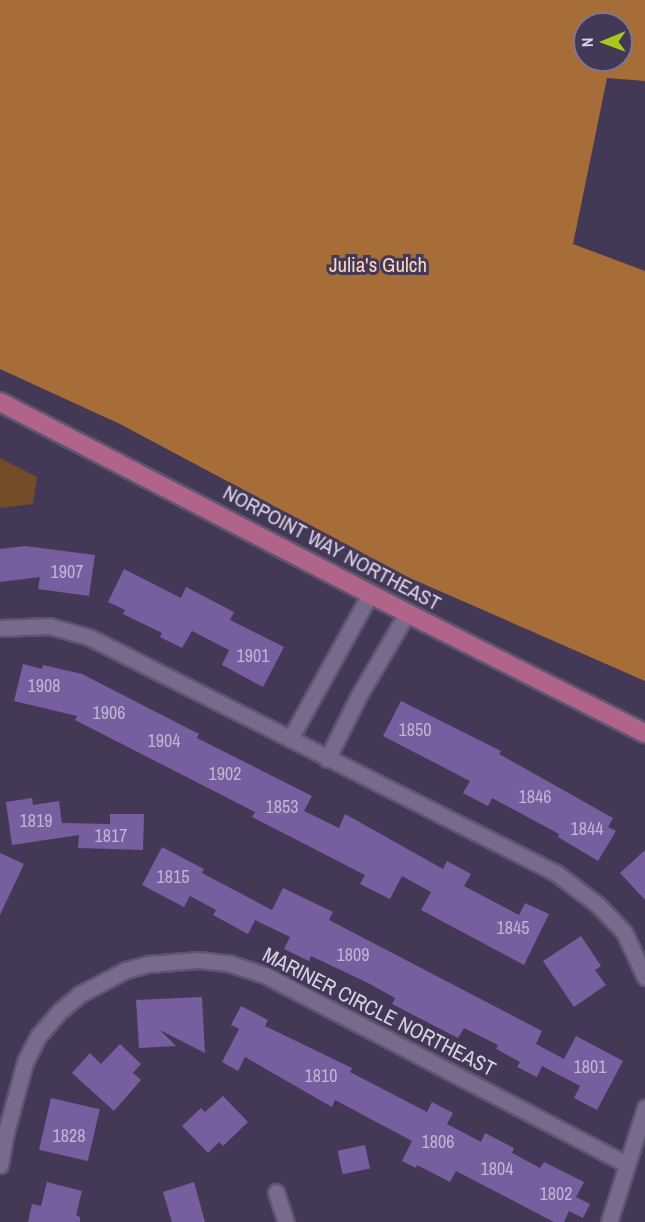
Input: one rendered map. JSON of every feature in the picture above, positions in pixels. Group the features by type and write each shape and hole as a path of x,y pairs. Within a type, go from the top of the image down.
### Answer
{"main road":[{"name":"NORPOINT WAY NORTHEAST","path":"0,402 407,613 645,733"}],"street":[{"path":"290,739 370,594"},
{"path":"327,759 358,697 407,613"},
{"path":"0,628 49,626 89,637 556,873 598,905 624,932 645,977"},
{"name":"MARINER CIRCLE NORTHEAST","path":"0,1165 6,1132 25,1062 39,1035 61,1010 80,994 126,970 149,964 198,960 228,963 265,975 627,1164"},
{"path":"609,1222 645,1108"},
{"path":"276,1192 286,1222"}],"shaded area":[{"path":"0,458 37,477 33,504 0,508"}],"green space":[{"name":"Julia's Gulch","path":"0,0 645,0 645,81 607,78 573,244 645,271 645,681 403,575 120,424 0,369"}],"building":[{"path":"25,546 95,555 89,596 38,589 40,577 0,582 0,549"},
{"path":"124,569 181,598 186,587 234,612 230,620 284,647 263,687 222,665 229,650 192,631 182,648 160,637 162,633 123,614 125,610 108,602"},
{"path":"23,664 42,669 43,665 82,674 199,734 197,738 312,796 304,811 339,828 345,814 443,869 447,861 471,874 464,886 519,915 525,903 549,914 524,965 421,910 431,892 402,876 390,899 360,884 365,875 252,817 255,812 75,720 77,716 14,701"},
{"path":"401,701 501,751 499,754 613,818 608,827 616,831 598,861 558,837 559,834 492,798 488,806 463,793 470,781 383,736"},
{"path":"32,798 33,805 59,801 62,823 110,824 110,814 144,814 143,850 78,848 79,835 12,845 6,802"},
{"path":"162,847 204,869 202,873 272,910 283,888 333,912 329,920 542,1031 536,1044 564,1059 576,1036 623,1061 597,1110 574,1098 580,1086 542,1066 537,1077 517,1067 520,1062 496,1049 498,1045 464,1028 458,1038 392,1004 395,998 368,983 311,956 309,961 284,949 290,937 255,920 248,934 213,915 216,910 190,896 184,907 142,885"},
{"path":"645,850 645,900 620,873"},
{"path":"0,853 24,864 0,915"},
{"path":"581,936 601,966 595,970 606,985 574,1007 543,961"},
{"path":"202,997 205,1053 160,1030 176,1046 139,1048 136,1000"},
{"path":"241,1006 268,1020 265,1026 352,1068 350,1072 427,1112 432,1102 453,1113 447,1124 481,1142 485,1133 514,1148 512,1153 540,1168 544,1162 584,1182 576,1197 590,1204 583,1218 569,1211 564,1222 554,1222 456,1171 450,1182 417,1165 416,1168 402,1161 412,1141 335,1100 332,1107 245,1057 238,1071 222,1062 239,1029 231,1025"},
{"path":"120,1044 141,1064 133,1073 141,1080 114,1111 72,1073 90,1053 101,1064"},
{"path":"223,1096 248,1122 223,1146 219,1142 208,1153 182,1126 201,1108 205,1112"},
{"path":"51,1098 100,1109 88,1161 39,1150"},
{"path":"365,1145 370,1168 343,1174 338,1151"},
{"path":"47,1182 82,1191 76,1215 80,1217 80,1222 28,1222 32,1204 41,1206"},
{"path":"194,1182 205,1222 172,1222 163,1192"}]}
